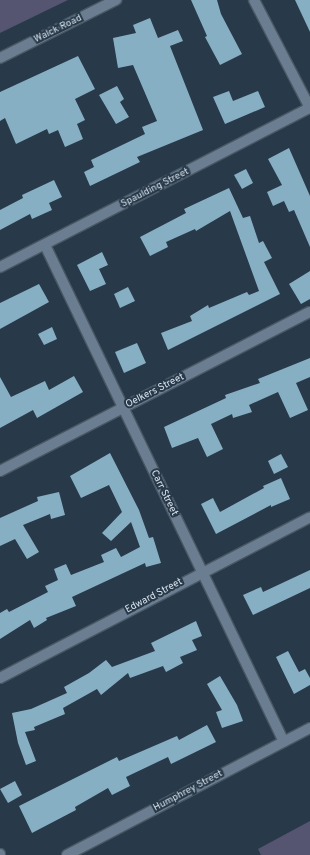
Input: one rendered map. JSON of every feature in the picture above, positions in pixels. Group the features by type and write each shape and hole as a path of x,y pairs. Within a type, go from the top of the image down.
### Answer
{"street":[{"name":"Walck Road","path":"0,58 116,0"},
{"path":"254,0 310,108"},
{"name":"Spaulding Street","path":"0,267 310,108"},
{"name":"Carr Street","path":"45,245 122,408 203,570 284,742"},
{"name":"Oelkers Street","path":"0,471 310,312"},
{"name":"Edward Street","path":"0,678 203,570 310,517"},
{"name":"Humphrey Street","path":"67,855 310,728"}],"shaded area":[{"path":"0,0 68,0 0,33"},
{"path":"310,821 310,855 261,855 258,849"}],"building":[{"path":"191,0 217,0 221,14 242,54 220,65 205,37 207,36"},
{"path":"295,0 310,0 310,32"},
{"path":"150,18 158,38 178,30 183,41 170,46 203,130 137,157 140,162 90,186 84,172 94,167 91,160 145,134 142,127 157,121 133,65 118,68 113,38 136,33 133,25"},
{"path":"78,56 95,89 75,99 85,120 77,124 83,139 65,147 58,130 49,134 47,129 16,144 5,118 0,121 0,92"},
{"path":"117,86 124,99 120,102 129,117 116,124 99,95"},
{"path":"229,91 233,101 258,91 265,107 225,124 213,97"},
{"path":"289,148 310,196 310,247 294,210 289,212 284,201 273,206 267,192 282,185 268,159"},
{"path":"246,169 253,183 242,189 234,175"},
{"path":"54,180 62,197 49,203 52,210 32,219 30,214 0,230 0,210 23,198 22,195"},
{"path":"229,188 243,218 250,216 259,243 263,241 272,258 264,262 280,294 168,350 161,333 192,321 190,316 208,305 209,308 247,292 249,295 259,291 230,211 196,231 195,229 166,242 168,247 150,256 140,237 186,213 184,209"},
{"path":"102,252 108,265 99,269 106,284 90,291 77,265"},
{"path":"310,271 310,299 301,304 289,284"},
{"path":"39,284 49,302 0,329 0,303"},
{"path":"128,287 135,301 120,308 114,294"},
{"path":"52,327 57,339 44,345 38,334"},
{"path":"137,343 146,363 124,373 115,352"},
{"path":"310,358 310,377 296,383 308,410 290,418 278,392 249,405 252,412 233,418 232,414 211,424 223,449 207,457 198,438 172,448 164,427 226,398 225,395 260,383 258,379"},
{"path":"74,376 83,392 37,418 33,410 0,428 0,377 11,397 45,381 49,390"},
{"path":"110,453 139,510 149,538 153,537 161,563 146,567 145,563 72,597 76,606 46,618 47,620 34,628 30,620 0,639 0,613 7,609 9,612 48,592 45,586 58,580 54,569 66,564 71,575 104,562 101,555 116,548 121,557 140,547 131,522 111,541 102,533 122,512 109,485 81,498 70,476"},
{"path":"281,454 288,467 274,474 268,461"},
{"path":"281,478 290,499 271,507 271,505 216,534 201,504 213,498 220,512 264,488 263,486"},
{"path":"59,492 65,515 51,519 50,514 23,525 39,552 27,559 15,539 0,546 0,518 38,501 37,497"},
{"path":"310,570 310,588 253,615 243,595 261,587 263,592"},
{"path":"196,621 202,636 192,640 197,650 180,657 183,663 166,672 163,666 130,678 128,673 101,695 97,689 63,708 65,714 34,727 35,730 25,732 36,761 26,765 18,743 12,713 31,709 67,693 64,687 89,673 106,660 112,667 155,651 151,643"},
{"path":"288,651 299,672 305,669 310,678 310,685 294,694 276,657"},
{"path":"220,676 237,705 243,721 222,728 216,712 222,710 207,684"},
{"path":"207,725 216,742 171,764 168,757 126,777 130,786 112,795 108,788 75,807 76,810 32,833 19,806 117,757 119,761 177,736 179,740"},
{"path":"15,781 22,795 8,803 0,789"}]}
